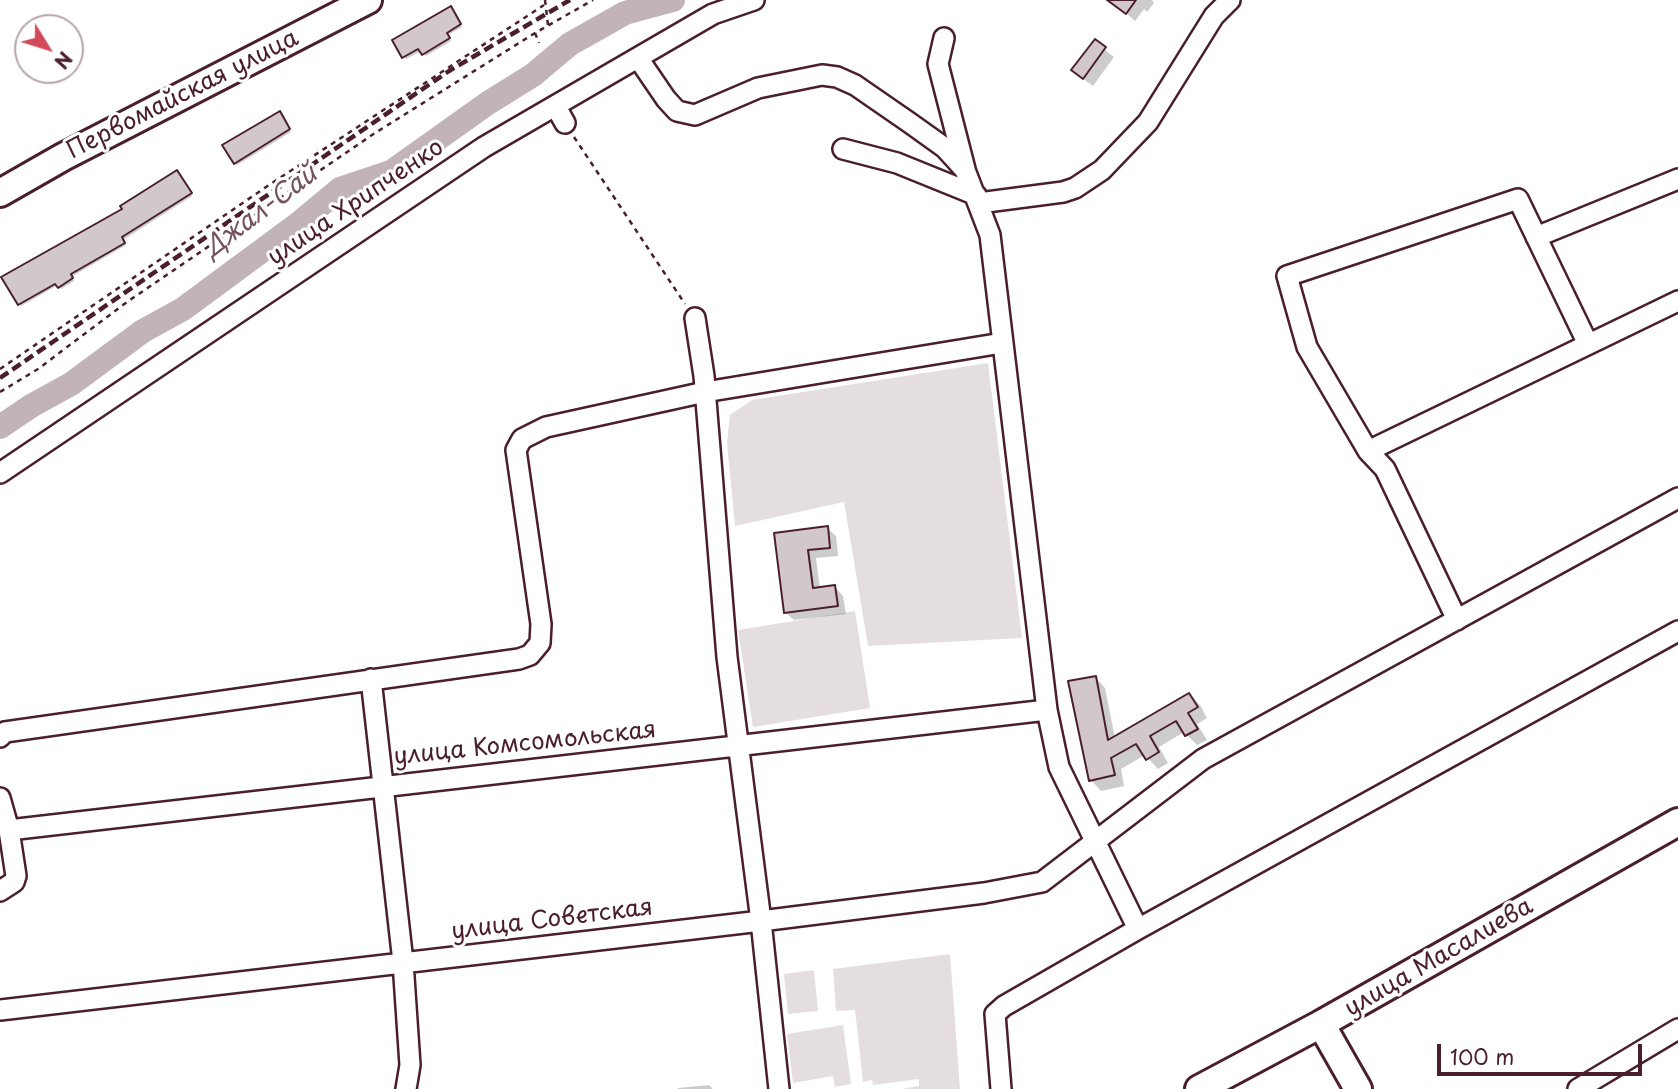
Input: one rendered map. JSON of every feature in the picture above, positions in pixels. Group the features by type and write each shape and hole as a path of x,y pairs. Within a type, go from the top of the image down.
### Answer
{"main road":[{"name":"Первомайская улица","path":"0,193 63,157 368,0"},
{"name":"улица Масалиева","path":"1199,1089 1321,1024 1678,822"},
{"path":"1321,1024 1358,1089"}],"street":[{"name":"улица Хрипченко","path":"0,473 472,155 560,115 638,58 713,14 754,0"},
{"path":"843,149 897,163 977,199 1063,192 1075,188 1102,170 1148,122 1214,16 1230,0"},
{"path":"944,38 938,64 965,170 990,234 1047,710 1059,767 1138,929"},
{"path":"638,58 677,111 695,115 758,88 821,75 837,77 856,85 945,148 965,170"},
{"path":"1536,237 1678,179"},
{"path":"1457,620 1385,469 1368,451 1307,347 1287,276 1515,199 1520,201 1588,344"},
{"path":"1368,451 1678,301"},
{"path":"695,318 705,392 727,657 761,921 779,1089"},
{"path":"0,737 5,732 519,659 530,655 540,643 541,624 516,450 522,439 547,427 705,392 1002,343"},
{"name":"улица Советская","path":"0,1010 761,921 984,893 1042,882 1203,759 1678,498"},
{"path":"1001,1089 996,1011 1138,929 1678,631"},
{"path":"371,679 403,962 410,1065 406,1089"},
{"name":"улица Комсомольская","path":"9,830 1047,710"},
{"path":"0,798 9,830 16,876 14,882 0,891"},
{"path":"1578,1089 1678,1029"}],"path":[{"path":"545,0 548,25"},
{"path":"0,392 38,369 127,302 375,133 593,0"},
{"path":"0,369 269,185 544,5"},
{"path":"535,33 539,43"},
{"path":"560,115 695,318"}],"shaded area":[{"path":"988,363 1022,638 868,646 844,502 735,526 727,443 730,415 752,400"},
{"path":"855,611 870,708 753,727 738,630"},
{"path":"950,954 960,1089 902,1089 919,1086 919,1079 873,1085 872,1080 863,1082 855,1010 836,1011 833,969"},
{"path":"814,970 818,1011 788,1014 784,974"},
{"path":"843,1025 851,1084 835,1087 833,1076 793,1083 787,1034"}],"building":[{"path":"1107,0 1136,0 1126,14"},
{"path":"451,6 461,24 447,33 450,38 422,55 418,49 402,58 392,40"},
{"path":"1095,39 1106,47 1083,79 1071,70"},
{"path":"280,111 290,129 234,164 222,145"},
{"path":"177,170 192,193 122,237 125,243 71,274 73,278 58,288 55,284 18,305 1,277 122,209 120,206"},
{"path":"828,526 830,548 808,550 813,588 835,585 838,606 784,613 774,533"},
{"path":"1096,676 1108,740 1189,693 1198,707 1188,713 1198,729 1185,736 1176,721 1150,736 1159,752 1146,760 1136,744 1111,758 1115,775 1089,781 1068,681"}],"waterway":[{"name":"Джал-Сай","path":"0,427 71,384 143,331 183,309 298,224 340,189 391,172 488,103 533,75 570,44 625,13 673,0"}],"railway":[{"path":"0,378 449,71 570,0"}]}
